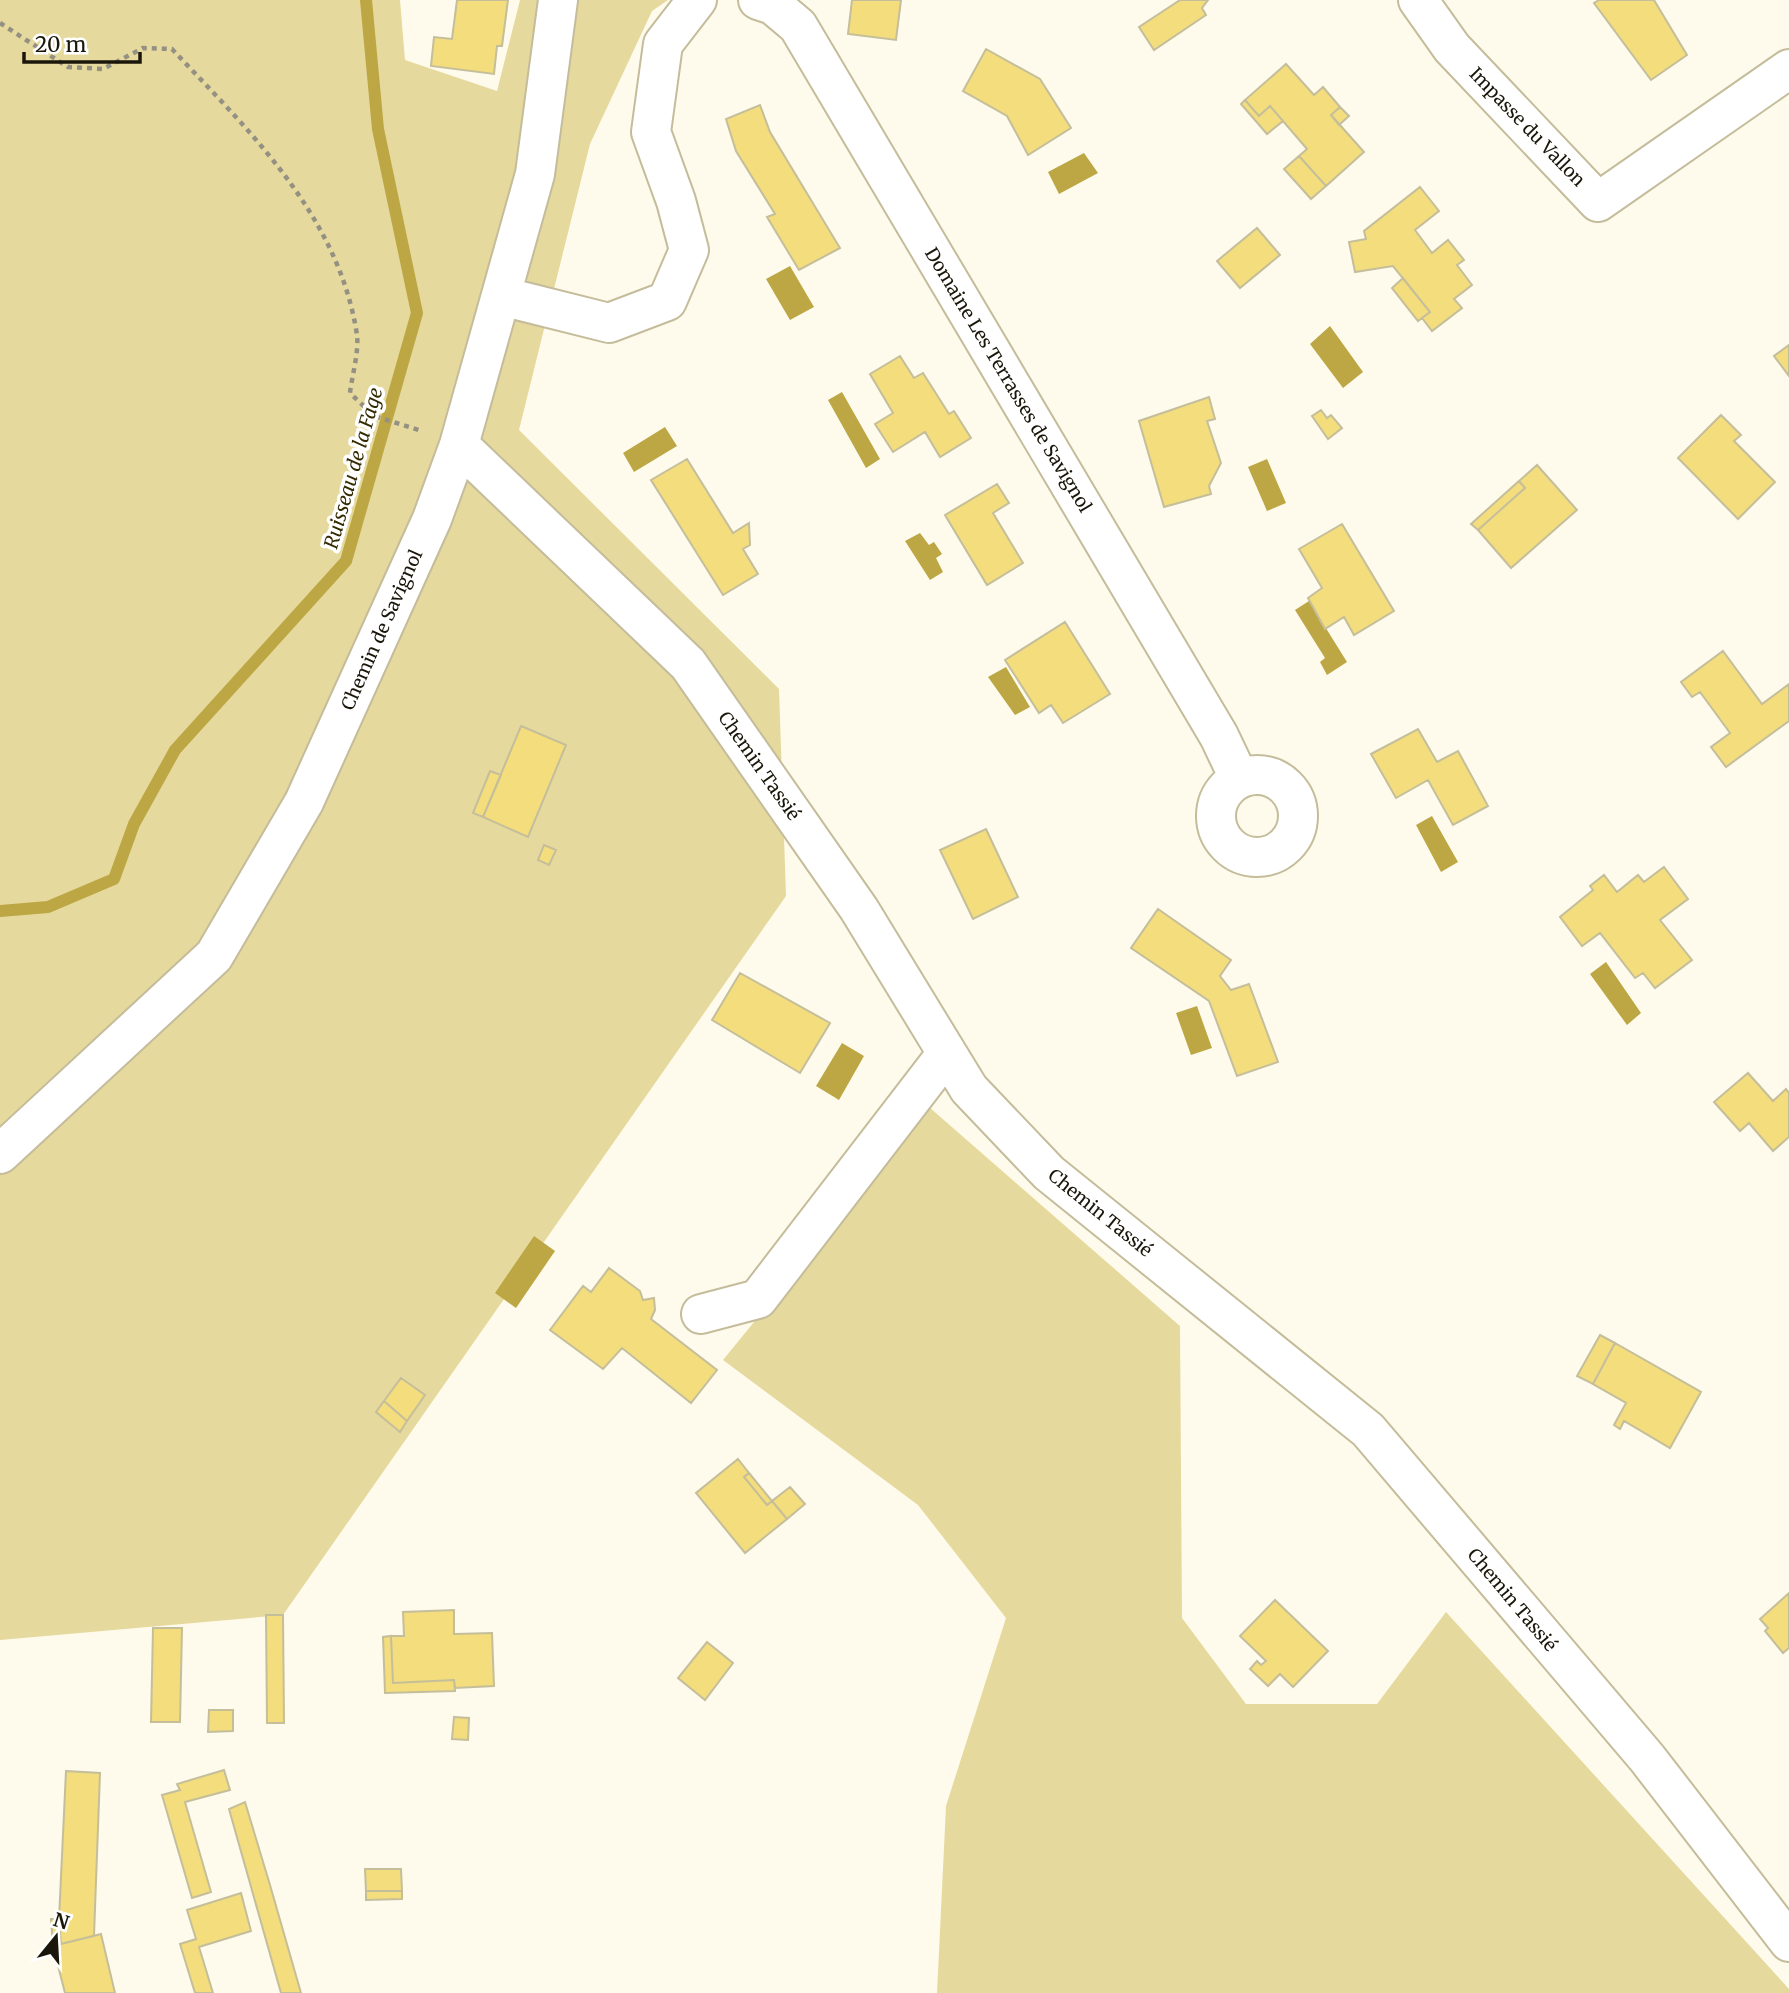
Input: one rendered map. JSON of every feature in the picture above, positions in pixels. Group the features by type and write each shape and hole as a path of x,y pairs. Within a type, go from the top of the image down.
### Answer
{"street":[{"name":"Chemin de Savignol","path":"0,1154 214,956 304,802 432,519 459,445 536,174 558,0"},
{"path":"501,296 609,323 667,301 689,250 676,201 651,132 663,44 697,0"},
{"name":"Domaine Les Terrasses de Savignol","path":"758,0 773,5 798,26 1219,736 1239,778"},
{"name":"Impasse du Vallon","path":"1418,0 1452,48 1598,202 1789,69"},
{"name":"Chemin Tassié","path":"459,445 688,664 859,909 969,1089 1049,1173 1368,1430 1647,1758 1789,1942"},
{"path":"701,1314 758,1299 947,1053"}],"path":[{"path":"0,23 68,67 103,69 143,48 172,49 275,159 315,219 344,284 357,337 350,393 374,416 404,424"}],"shaded area":[{"path":"0,0 400,0 405,60 497,91 520,0 668,0 652,11 590,144 519,430 779,689 786,896 283,1615 0,1640"},
{"path":"1084,153 1098,173 1059,194 1048,172"},
{"path":"790,266 814,307 790,320 766,279"},
{"path":"1330,326 1363,372 1343,388 1310,344"},
{"path":"842,392 880,459 866,468 828,400"},
{"path":"665,427 677,446 634,472 623,453"},
{"path":"1267,459 1286,503 1267,511 1248,467"},
{"path":"920,533 929,545 934,542 942,554 936,558 943,572 930,580 905,541"},
{"path":"1309,601 1347,662 1327,675 1320,662 1325,658 1295,610"},
{"path":"1006,667 1030,707 1015,715 988,677"},
{"path":"1432,816 1458,862 1441,872 1416,825"},
{"path":"1606,962 1641,1013 1627,1025 1590,974"},
{"path":"1197,1006 1212,1048 1191,1055 1176,1013"},
{"path":"842,1043 864,1056 839,1100 816,1086"},
{"path":"929,1107 1180,1326 1182,1618 1246,1704 1377,1704 1446,1612 1789,1989 1789,1993 937,1993 946,1806 1006,1618 918,1505 723,1360"},
{"path":"534,1236 555,1251 516,1308 495,1293"}],"building":[{"path":"457,0 508,0 502,46 497,46 494,74 431,66 434,37 452,39"},
{"path":"852,0 901,0 896,40 848,34"},
{"path":"1180,0 1208,0 1202,8 1206,15 1154,50 1139,27"},
{"path":"1599,0 1654,0 1687,55 1651,80 1594,3"},
{"path":"986,49 1040,79 1071,128 1028,155 1007,116 963,91"},
{"path":"1286,64 1314,95 1323,87 1340,107 1331,115 1364,152 1326,186 1299,156 1307,149 1270,106 1259,116 1245,100"},
{"path":"1245,100 1259,116 1270,106 1283,121 1267,134 1241,104"},
{"path":"760,105 770,132 840,248 799,270 767,217 775,214 736,151 726,119"},
{"path":"1340,107 1349,116 1339,125 1331,115"},
{"path":"1299,156 1326,186 1311,199 1284,169"},
{"path":"1420,187 1439,211 1415,230 1432,253 1448,240 1464,260 1457,265 1472,285 1454,299 1462,308 1432,331 1422,318 1430,312 1393,266 1355,272 1349,242 1366,239 1364,231"},
{"path":"1257,228 1280,255 1240,288 1217,261"},
{"path":"1403,278 1430,312 1418,321 1392,288"},
{"path":"1789,345 1789,376 1774,356"},
{"path":"900,356 914,378 923,373 949,414 954,411 971,438 940,457 925,432 893,452 875,424 893,413 870,374"},
{"path":"1209,397 1215,419 1207,421 1221,463 1209,486 1211,494 1164,507 1139,421"},
{"path":"1321,410 1327,418 1331,415 1342,428 1328,439 1312,416"},
{"path":"1721,415 1741,435 1734,441 1775,482 1738,519 1678,458"},
{"path":"687,459 733,533 749,523 750,545 743,549 758,574 723,595 651,480"},
{"path":"1537,465 1577,510 1511,568 1478,530 1525,488 1519,481"},
{"path":"1519,481 1525,488 1478,530 1471,524"},
{"path":"997,484 1009,503 993,513 1023,563 987,585 945,515"},
{"path":"1342,524 1394,611 1354,635 1344,617 1325,629 1308,598 1322,588 1299,549"},
{"path":"1065,622 1110,694 1063,723 1051,705 1039,713 1005,660"},
{"path":"1723,651 1762,704 1789,684 1789,721 1726,767 1711,747 1730,733 1700,692 1692,697 1681,682"},
{"path":"521,726 566,745 528,837 483,817"},
{"path":"1418,729 1437,762 1458,751 1488,806 1453,825 1428,780 1396,798 1371,754"},
{"path":"490,771 501,775 483,817 473,813"},
{"path":"986,829 1018,897 973,919 940,850"},
{"path":"544,845 556,850 549,865 538,860"},
{"path":"1664,867 1688,899 1660,920 1692,960 1655,988 1643,973 1635,978 1600,933 1582,946 1560,917 1593,890 1590,886 1604,875 1617,892 1638,875 1644,882"},
{"path":"1158,909 1231,960 1220,976 1231,990 1249,984 1278,1062 1237,1076 1209,1001 1131,948"},
{"path":"740,973 830,1023 800,1073 712,1020"},
{"path":"1748,1073 1773,1101 1786,1089 1789,1093 1789,1137 1773,1151 1749,1123 1740,1131 1714,1102"},
{"path":"609,1268 640,1291 643,1300 654,1298 655,1310 651,1319 717,1370 691,1403 622,1348 603,1369 550,1330 583,1286 591,1292"},
{"path":"1600,1335 1615,1343 1593,1384 1577,1376"},
{"path":"1615,1343 1701,1392 1670,1448 1624,1421 1620,1429 1614,1425 1626,1403 1593,1384"},
{"path":"401,1378 425,1395 407,1421 384,1401"},
{"path":"384,1401 407,1421 400,1432 376,1412"},
{"path":"738,1459 749,1473 744,1477 767,1505 772,1501 787,1519 745,1553 696,1493"},
{"path":"749,1473 772,1501 767,1505 744,1477"},
{"path":"790,1487 805,1504 787,1519 772,1501"},
{"path":"1789,1593 1789,1648 1783,1653 1765,1631 1768,1628 1760,1619"},
{"path":"1275,1600 1328,1651 1293,1687 1280,1674 1268,1686 1250,1669 1257,1661 1261,1665 1266,1661 1240,1636"},
{"path":"454,1610 454,1634 492,1633 494,1686 455,1688 454,1680 393,1683 391,1636 404,1636 403,1612"},
{"path":"266,1615 283,1615 284,1723 267,1723"},
{"path":"153,1628 182,1628 180,1722 151,1722"},
{"path":"391,1636 393,1683 454,1680 455,1691 385,1693 383,1637"},
{"path":"707,1642 733,1663 705,1700 678,1678"},
{"path":"209,1710 233,1710 233,1731 208,1732"},
{"path":"454,1717 469,1718 468,1740 452,1739"},
{"path":"224,1770 230,1790 185,1802 211,1892 192,1898 162,1795 180,1790 177,1784"},
{"path":"66,1771 100,1773 94,1936 61,1944 59,1919"},
{"path":"245,1802 301,1993 281,1993 229,1809"},
{"path":"365,1869 401,1869 402,1891 366,1891"},
{"path":"366,1891 402,1891 402,1899 366,1900"},
{"path":"241,1893 251,1931 199,1947 213,1993 195,1993 180,1944 196,1939 187,1910"},
{"path":"51,1919 59,1919 61,1944 53,1946"},
{"path":"101,1934 115,1993 65,1993 53,1946"}],"waterway":[{"name":"Ruisseau de la Fage","path":"0,911 48,907 114,879 134,824 175,750 346,561 417,313 378,129 366,0"}]}
